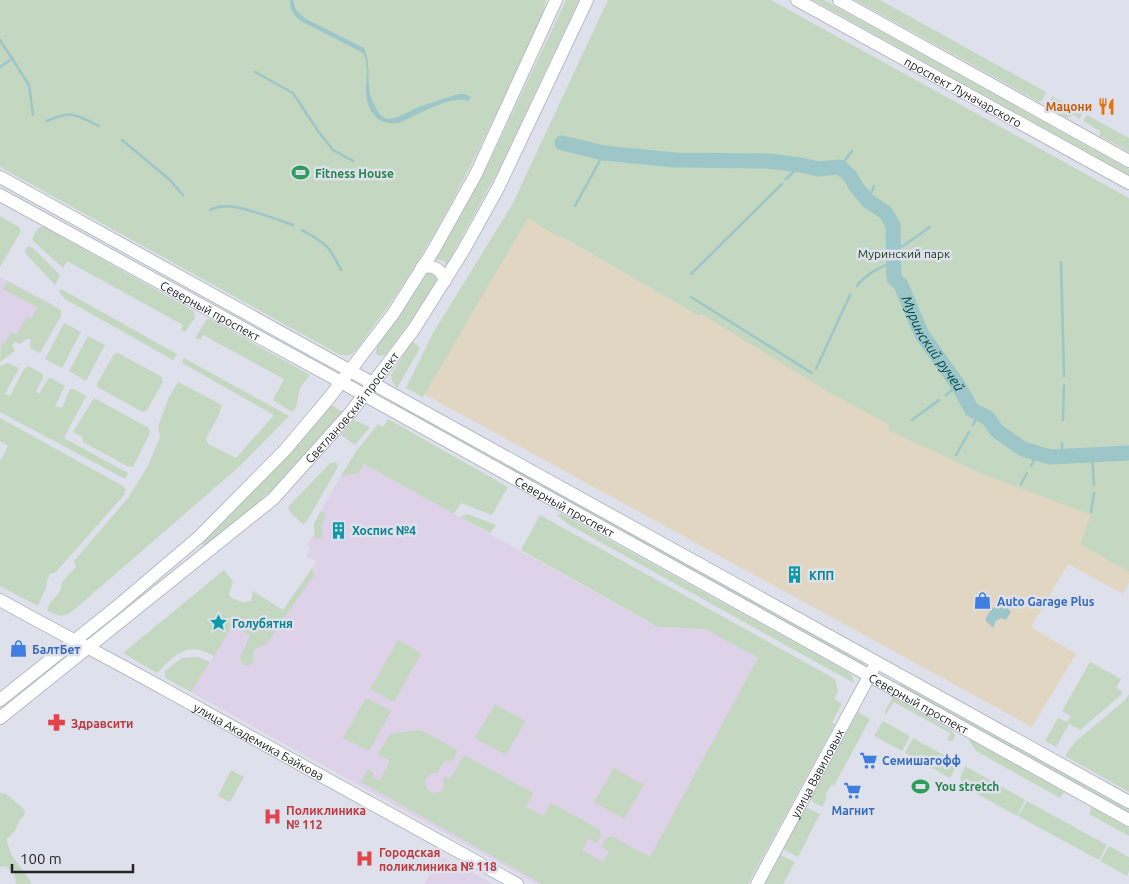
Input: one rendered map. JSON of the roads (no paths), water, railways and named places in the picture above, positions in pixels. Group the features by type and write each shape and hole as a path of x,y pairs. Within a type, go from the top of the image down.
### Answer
{"main road":[{"name":"Светлановский проспект","path":"0,700 74,642 198,537 284,450 350,371 393,314 476,174 556,0"},
{"name":"Светлановский проспект","path":"0,718 273,499 373,384 414,329 445,281 498,188 587,0"},
{"name":"проспект Луначарского","path":"797,0 1129,183"},
{"name":"проспект Луначарского","path":"839,0 1129,161"},
{"name":"Северный проспект","path":"0,177 1129,802"},
{"name":"Северный проспект","path":"0,196 341,382 1129,820"},
{"path":"422,267 430,266 437,268 443,274 445,281"},
{"name":"улица Академика Байкова","path":"0,600 516,884"},
{"name":"улица Вавиловых","path":"757,884 876,662"}],"waterway":[{"path":"0,40 29,85 33,115"},
{"path":"0,67 13,58"},
{"path":"255,72 293,93 333,150 353,161"},
{"path":"47,121 62,115 73,115 99,126"},
{"path":"122,140 169,179 183,195"},
{"name":"Муринский ручей","path":"562,143 604,153 675,160 768,161 818,169 840,167 850,176 868,201 885,212 893,225 894,278 901,285 921,333 958,385 972,410 988,418 997,431 1023,449 1050,457 1129,453"},
{"path":"840,167 852,151"},
{"path":"575,206 604,153"},
{"path":"786,179 801,165"},
{"path":"691,274 782,184"},
{"path":"868,201 874,186"},
{"path":"210,210 217,207 234,207 276,219"},
{"path":"279,220 293,225"},
{"path":"894,247 903,246 930,227"},
{"path":"302,230 326,246 341,270"},
{"path":"1061,262 1064,376"},
{"path":"857,286 873,272 884,266 894,264"},
{"path":"816,369 850,295"},
{"path":"691,297 812,373"},
{"path":"946,395 958,385"},
{"path":"1063,420 1064,385"},
{"path":"912,420 939,400"},
{"path":"973,425 979,413"},
{"path":"956,455 969,432"},
{"path":"1062,443 1062,457"},
{"path":"1031,466 1037,454"},
{"path":"1092,455 1094,485"},
{"path":"1021,484 1027,473"},
{"path":"1091,512 1094,493"}],"place":[{"name":"Мацони","path":"1106,106"},
{"name":"Fitness House","path":"301,173"},
{"name":"Хоспис №4","path":"338,530"},
{"name":"КПП","path":"795,575"},
{"name":"Auto Garage Plus","path":"983,601"},
{"name":"Голубятня","path":"218,623"},
{"name":"БалтБет","path":"18,649"},
{"name":"Здравсити","path":"57,723"},
{"name":"Семишагофф","path":"868,760"},
{"name":"You stretch","path":"921,786"},
{"name":"Магнит","path":"853,791"},
{"name":"Поликлиника № 112","path":"272,817"},
{"name":"Городская поликлиника № 118","path":"365,859"}],"park label":[{"name":"Муринский парк","path":"904,253"}]}
